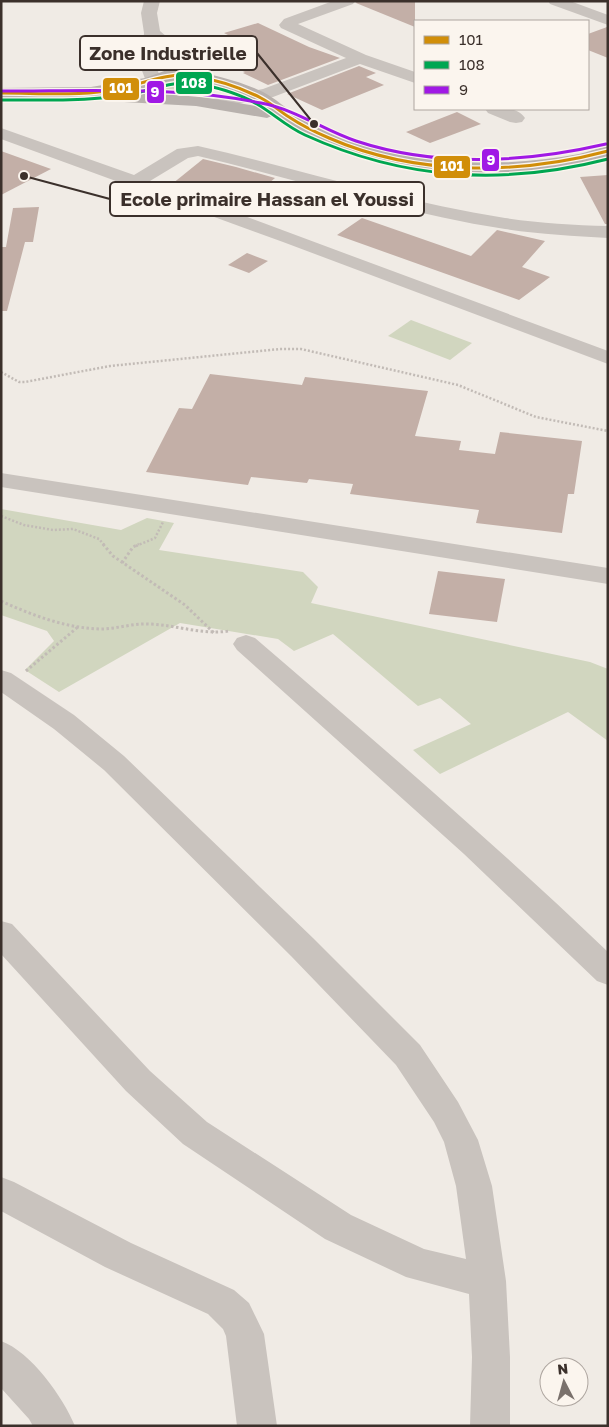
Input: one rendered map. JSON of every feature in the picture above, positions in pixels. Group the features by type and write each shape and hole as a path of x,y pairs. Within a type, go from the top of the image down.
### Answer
{"main road":[{"path":"1,93 91,92 118,89 177,74 227,84 258,96 291,119 352,147 384,157 417,163 465,167 536,166 583,159 608,151"},
{"path":"183,100 201,96 207,92 210,89 205,79"},
{"path":"151,81 148,90 163,98"},
{"path":"1,99 163,98 218,104 291,119"}],"street":[{"path":"151,81 148,66 152,33 149,11 152,1"},
{"path":"348,1 286,25 360,58 414,78"},
{"path":"555,1 598,20"},
{"path":"152,33 205,79"},
{"path":"218,104 258,96 360,58"},
{"path":"496,110 516,118"},
{"path":"1,133 608,358"},
{"path":"135,182 183,153 198,152 439,210 528,227 581,232 608,232"},
{"path":"1,480 608,576"},
{"path":"246,644 526,893 608,972"},
{"path":"6,681 64,722 114,763 302,947 408,1055 446,1112 461,1140 474,1186 487,1281 491,1357 490,1426"},
{"path":"1,933 138,1081 195,1132 338,1227 383,1250 419,1265 487,1281"},
{"path":"1,1193 118,1255 221,1302 236,1316 244,1334 257,1426"},
{"path":"1,1359 43,1405 55,1426"}],"path":[{"path":"1,372 19,382 25,382 110,366 280,349 301,349 458,385 536,417 608,431"},
{"path":"122,562 133,547 158,536 170,506"},
{"path":"1,516 24,525 53,530 74,529 95,537 102,541 109,552 122,562 185,605 215,634"},
{"path":"1,601 36,616 79,626 105,629 148,624 215,634 238,630 249,631 254,638 253,641 246,644"},
{"path":"6,681 79,626"}],"green space":[{"path":"180,78 199,81 202,83 202,89 192,94 181,96 165,92 161,88 163,83"},
{"path":"411,320 472,343 450,360 388,336"},
{"path":"1,509 121,530 147,518 174,523 159,550 303,572 318,587 311,603 590,662 608,669 608,741 568,712 440,774 413,750 471,724 440,698 418,706 333,634 294,651 278,639 180,623 59,692 25,670 54,641 47,631 1,615"}],"building":[{"path":"357,1 415,1 414,27 356,3"},
{"path":"258,23 309,47 340,58 268,85 240,70 245,68 200,46 230,36 224,33"},
{"path":"608,27 608,58 589,50 589,34"},
{"path":"359,66 376,73 366,77 384,85 322,110 287,94"},
{"path":"457,112 481,124 430,143 406,132"},
{"path":"1,151 51,169 1,195"},
{"path":"203,159 275,178 248,201 172,184"},
{"path":"608,175 608,224 605,224 580,177"},
{"path":"39,207 33,242 25,242 7,311 1,311 1,247 6,247 13,208"},
{"path":"362,218 471,256 497,230 545,241 522,267 550,277 519,300 337,235"},
{"path":"247,253 268,261 249,273 228,265"},
{"path":"210,374 302,385 305,377 428,391 415,436 461,441 459,450 495,454 500,432 582,441 574,494 568,494 562,533 476,523 479,510 350,494 353,484 309,479 307,483 251,477 248,485 146,472 179,408 192,409"},
{"path":"438,571 505,579 497,622 429,614"}],"transit line":[{"name":"101","path":"1,93 90,93 119,89 184,74 241,89 262,98 292,119 329,138 360,150 394,159 430,165 467,168 505,168 541,165 608,151"},
{"name":"108","path":"1,100 104,98 123,96 172,83 185,82 211,86 258,104 297,131 351,154 386,164 423,171 500,176 575,168 608,159"},
{"name":"9","path":"1,91 164,92 197,94 262,103 306,117 350,139 387,150 449,159 481,160 544,156 606,144"}],"place":[{"name":"Zone Industrielle","path":"314,124"},
{"name":"Ecole primaire Hassan el Youssi","path":"24,176"}]}
